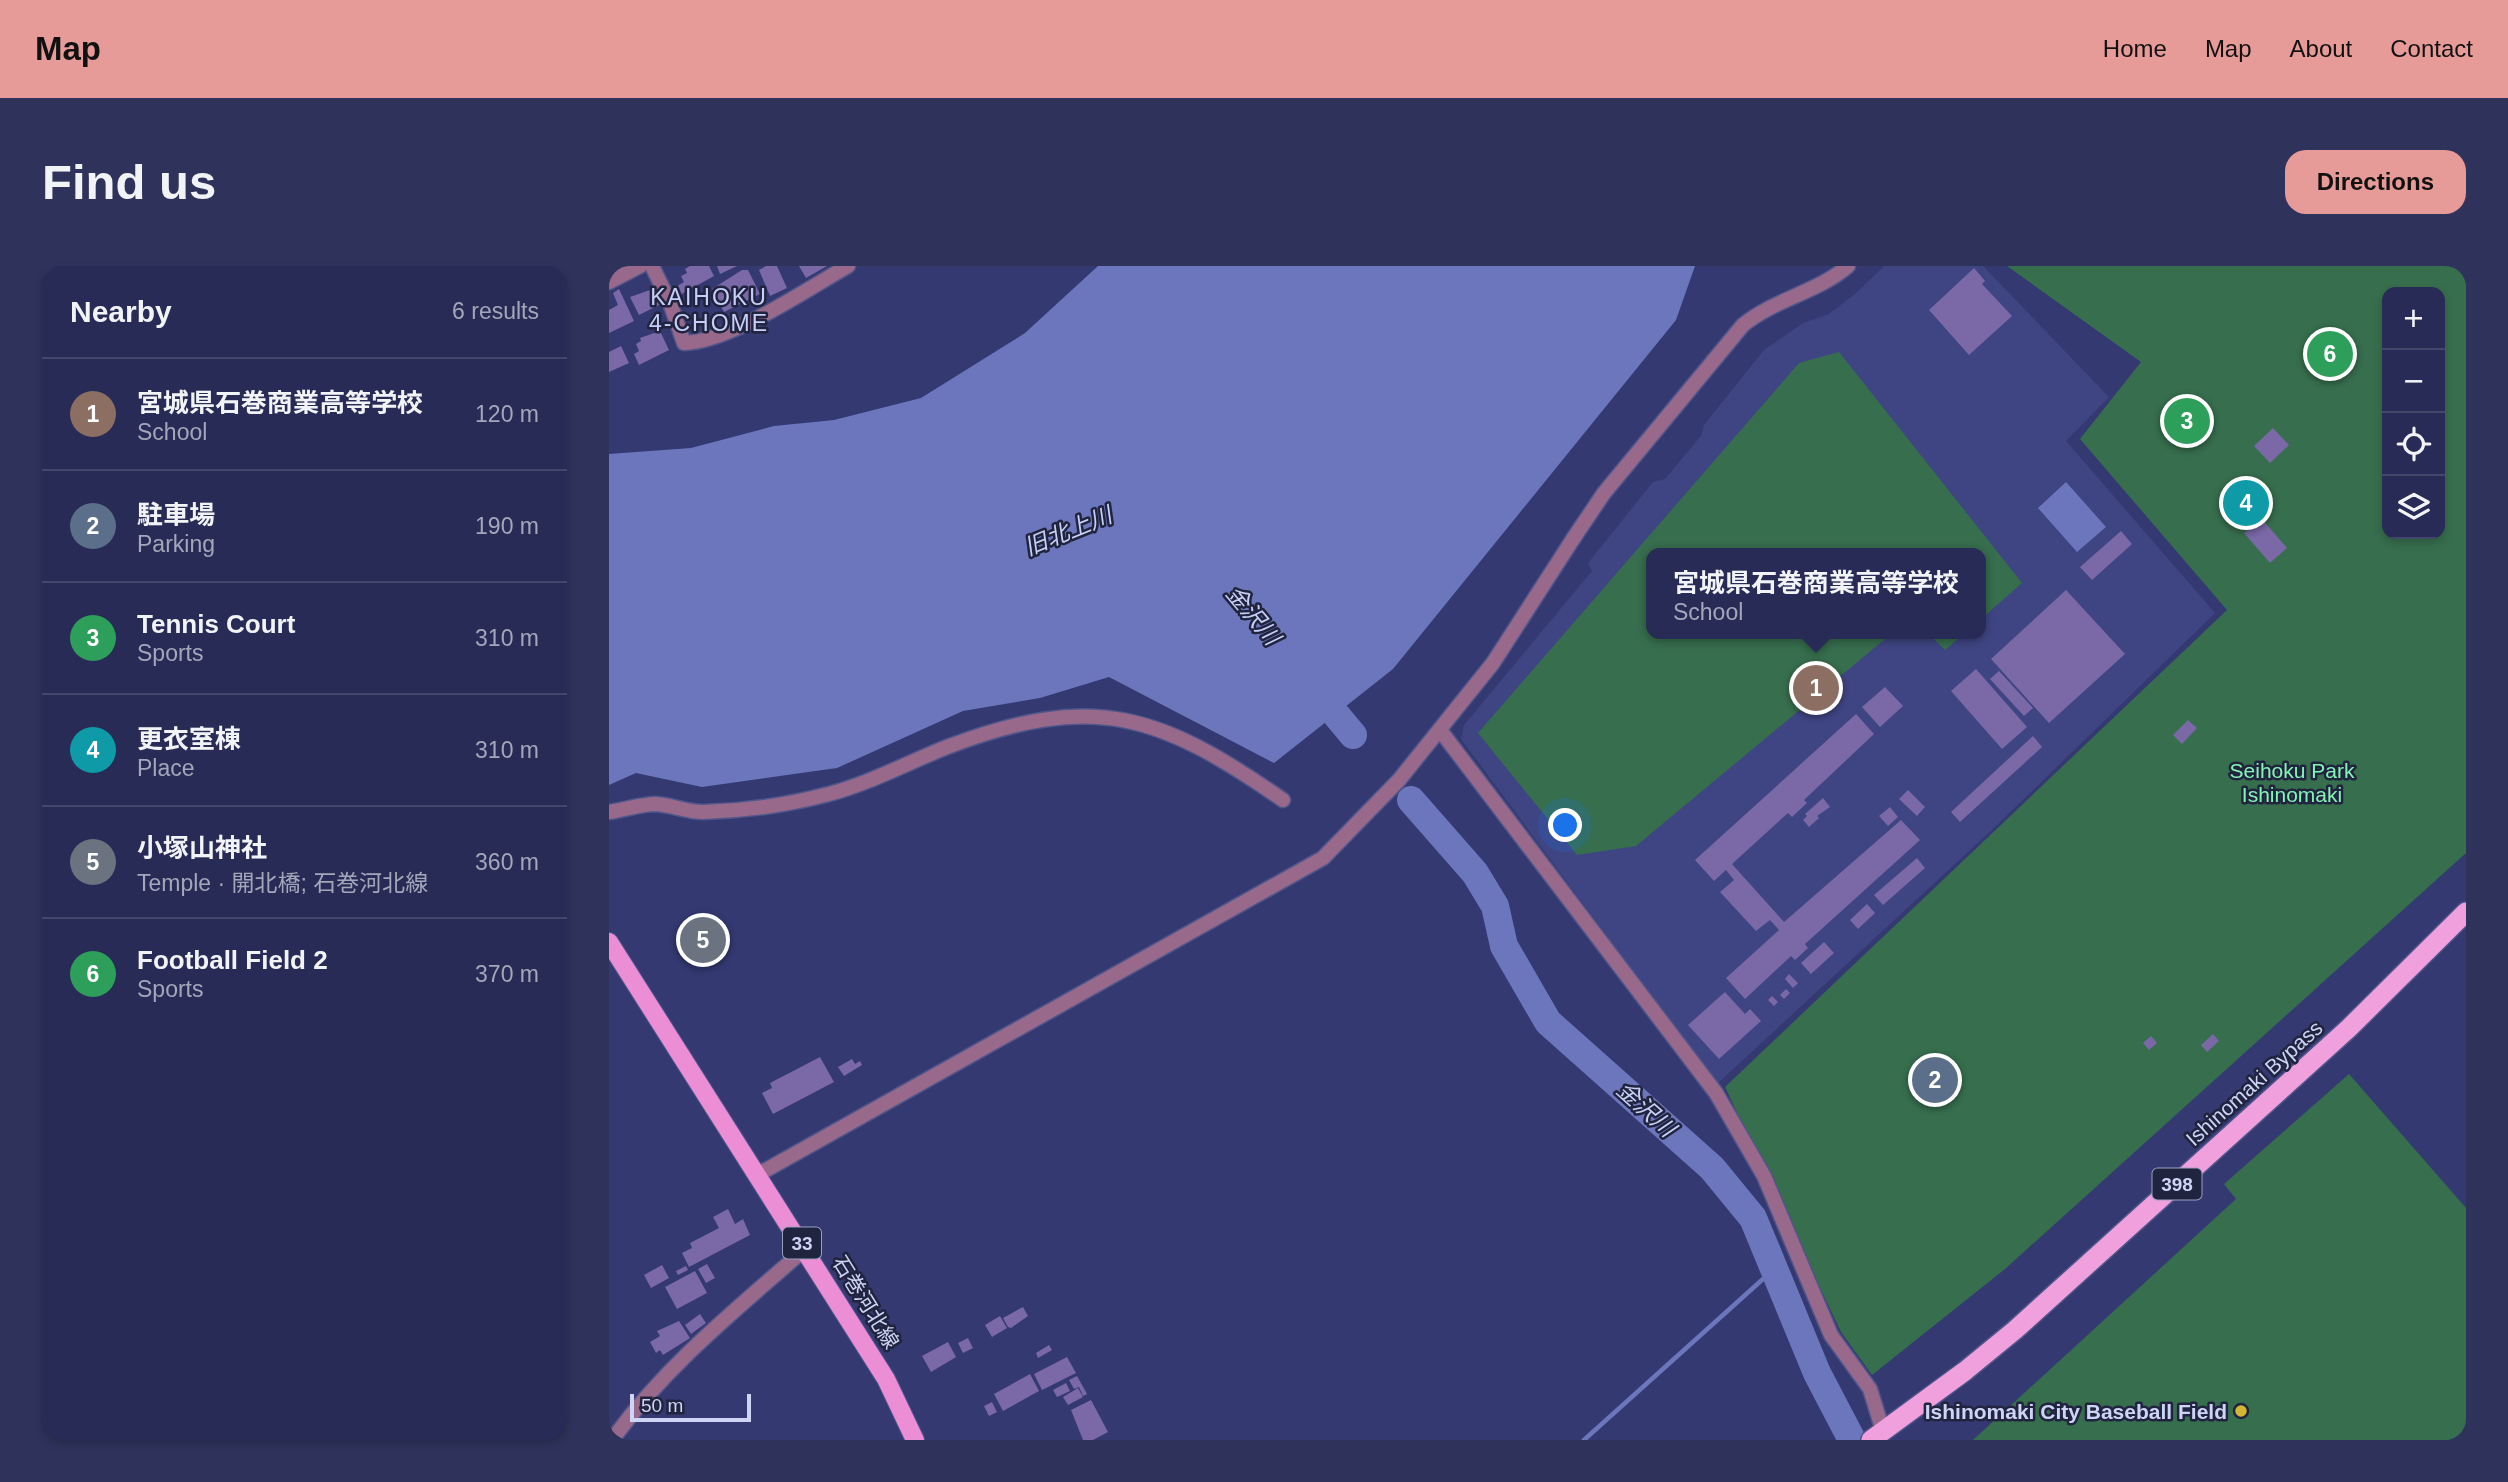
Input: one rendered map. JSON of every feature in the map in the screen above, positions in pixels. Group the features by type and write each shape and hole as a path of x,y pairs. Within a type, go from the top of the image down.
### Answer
{"highway":[{"name":"Ishinomaki Bypass","path":"1876,1437 1965,1371 2025,1321 2349,1028 2466,912"}],"main road":[{"name":"石巻河北線","path":"609,942 806,1248 886,1378 915,1440"}],"street":[{"path":"609,282 640,266"},
{"path":"652,266 670,303 684,343 713,337 848,266"},
{"path":"757,1175 1323,858 1399,780 1493,663 1604,493 1743,325 1765,309 1830,279 1848,266"},
{"path":"609,812 655,804 699,812 756,810 829,793 888,774 947,747 1018,725 1066,716 1106,717 1155,727 1223,759 1283,800"},
{"path":"1440,730 1716,1093 1764,1176 1831,1335 1870,1390 1876,1437"},
{"path":"612,1440 637,1406 691,1348 806,1248"}],"shaded area":[{"path":"1884,266 1983,266 2109,397 2066,441 2215,613 1996,826 1717,1084 1461,739 1464,725 1592,571 1588,563 1653,482 1665,479 1701,436 1704,425 1764,350 1803,323 1829,314"}],"green space":[{"name":"Seihoku Park Ishinomaki","path":"2007,266 2466,266 2466,853 2005,1269 1872,1375 1841,1332 1725,1087 2227,610 2080,439 2141,362"},
{"path":"1839,352 2022,583 1986,615 1986,548 1646,548 1646,639 1885,639 1636,846 1577,855 1478,733 1799,363"},
{"path":"1934,639 1958,639 1945,650"},
{"path":"2349,1074 2466,1208 2466,1440 1973,1440 2236,1199 2224,1184"}],"water":[{"name":"旧北上川","path":"1098,266 1695,266 1676,320 1393,669 1274,763 1109,677 1040,698 963,711 837,768 702,787 636,773 609,785 609,454 691,448 774,426 834,420 921,398 1025,333"},
{"path":"2066,482 2106,527 2077,552 2038,508"}],"building":[{"path":"690,266 709,266 714,276 678,296 674,288 684,282 681,276 687,273 685,269"},
{"path":"717,266 737,266 720,274"},
{"path":"766,266 777,266 787,288 770,296 759,270"},
{"path":"799,266 827,266 806,278"},
{"path":"1974,268 1985,281 1982,284 2012,316 1969,355 1929,310"},
{"path":"742,270 748,270 760,294 724,312 712,289"},
{"path":"619,289 634,321 609,333 609,310 618,305 613,293"},
{"path":"653,289 661,304 639,315 630,297"},
{"path":"660,331 669,350 639,365 634,354 639,351 636,344 641,341 640,338"},
{"path":"621,346 629,363 609,372 609,352"},
{"path":"2273,428 2289,445 2270,463 2254,446"},
{"path":"2252,480 2268,499 2240,525 2223,506"},
{"path":"2261,518 2287,548 2270,563 2244,533"},
{"path":"2121,531 2132,544 2092,580 2080,567"},
{"path":"2066,590 2125,654 2049,723 1991,659"},
{"path":"1976,669 2027,727 2002,749 1951,691"},
{"path":"1999,671 2033,708 2024,716 1990,679"},
{"path":"1885,687 1903,706 1880,727 1862,707"},
{"path":"1856,714 1874,734 1804,800 1807,803 1792,817 1788,813 1732,864 1784,922 1901,820 1920,840 1805,944 1808,948 1795,960 1791,956 1745,999 1726,978 1779,930 1770,920 1756,931 1720,892 1734,880 1726,870 1714,881 1695,860"},
{"path":"2188,720 2197,728 2182,744 2173,735"},
{"path":"2033,736 2042,747 1960,822 1951,812"},
{"path":"1908,790 1925,807 1917,816 1899,799"},
{"path":"1823,798 1830,807 1817,816 1819,818 1809,827 1803,820 1807,816 1805,814"},
{"path":"1890,807 1898,817 1888,826 1879,816"},
{"path":"1917,858 1925,868 1883,905 1874,895"},
{"path":"1867,904 1875,913 1858,929 1850,920"},
{"path":"1824,942 1834,953 1811,974 1801,963"},
{"path":"1789,974 1798,983 1793,988 1785,979"},
{"path":"1786,989 1790,993 1784,999 1780,995"},
{"path":"1725,992 1745,1014 1750,1009 1761,1021 1719,1059 1688,1025"},
{"path":"1772,996 1778,1002 1774,1006 1768,1000"},
{"path":"2213,1034 2219,1041 2207,1052 2201,1045"},
{"path":"2151,1036 2157,1043 2149,1050 2143,1043"},
{"path":"820,1057 834,1082 773,1114 762,1093 772,1088 770,1083"},
{"path":"852,1059 855,1064 860,1061 862,1065 844,1076 838,1067"},
{"path":"728,1209 735,1224 743,1219 750,1235 689,1267 682,1253 692,1248 690,1243 719,1228 713,1217"},
{"path":"707,1264 715,1278 706,1283 698,1269"},
{"path":"662,1265 669,1278 651,1288 644,1275"},
{"path":"686,1266 688,1270 678,1275 676,1271"},
{"path":"695,1271 707,1293 677,1309 665,1287"},
{"path":"1023,1307 1028,1316 1011,1328 1008,1327 1003,1318"},
{"path":"700,1314 706,1323 691,1334 685,1325"},
{"path":"1000,1316 1007,1328 992,1337 985,1325"},
{"path":"679,1321 690,1338 663,1355 660,1350 656,1353 650,1342 660,1336 657,1331"},
{"path":"968,1338 973,1348 963,1353 958,1343"},
{"path":"948,1342 956,1357 931,1372 922,1356"},
{"path":"1049,1345 1052,1350 1038,1358 1036,1353"},
{"path":"1067,1357 1076,1373 1042,1390 1034,1374"},
{"path":"1030,1374 1039,1391 1003,1411 994,1394"},
{"path":"1077,1376 1087,1394 1083,1396 1079,1387 1074,1389 1069,1380"},
{"path":"1066,1383 1070,1391 1057,1397 1053,1390"},
{"path":"1078,1388 1083,1397 1068,1405 1063,1397"},
{"path":"1091,1400 1108,1432 1093,1440 1083,1440 1071,1410"},
{"path":"992,1402 997,1412 989,1416 984,1406"}],"waterway":[{"name":"金沢川","path":"1312,686 1353,735"},
{"name":"金沢川","path":"1411,800 1475,873 1495,906 1504,946 1548,1022 1712,1168 1753,1218 1817,1373 1852,1440"},
{"path":"1584,1440 1763,1279 1774,1273"}],"place":[{"name":"Football Field 2","path":"2330,354"},
{"name":"Tennis Court","path":"2187,421"},
{"name":"更衣室棟","path":"2246,503"},
{"name":"宮城県石巻商業高等学校","path":"1816,688"},
{"name":"小塚山神社","path":"703,940"},
{"name":"駐車場","path":"1935,1080"},
{"name":"Ishinomaki City Baseball Field","path":"2241,1411"}],"district":[{"name":"KAIHOKU 4-CHOME","path":"709,310"}]}
